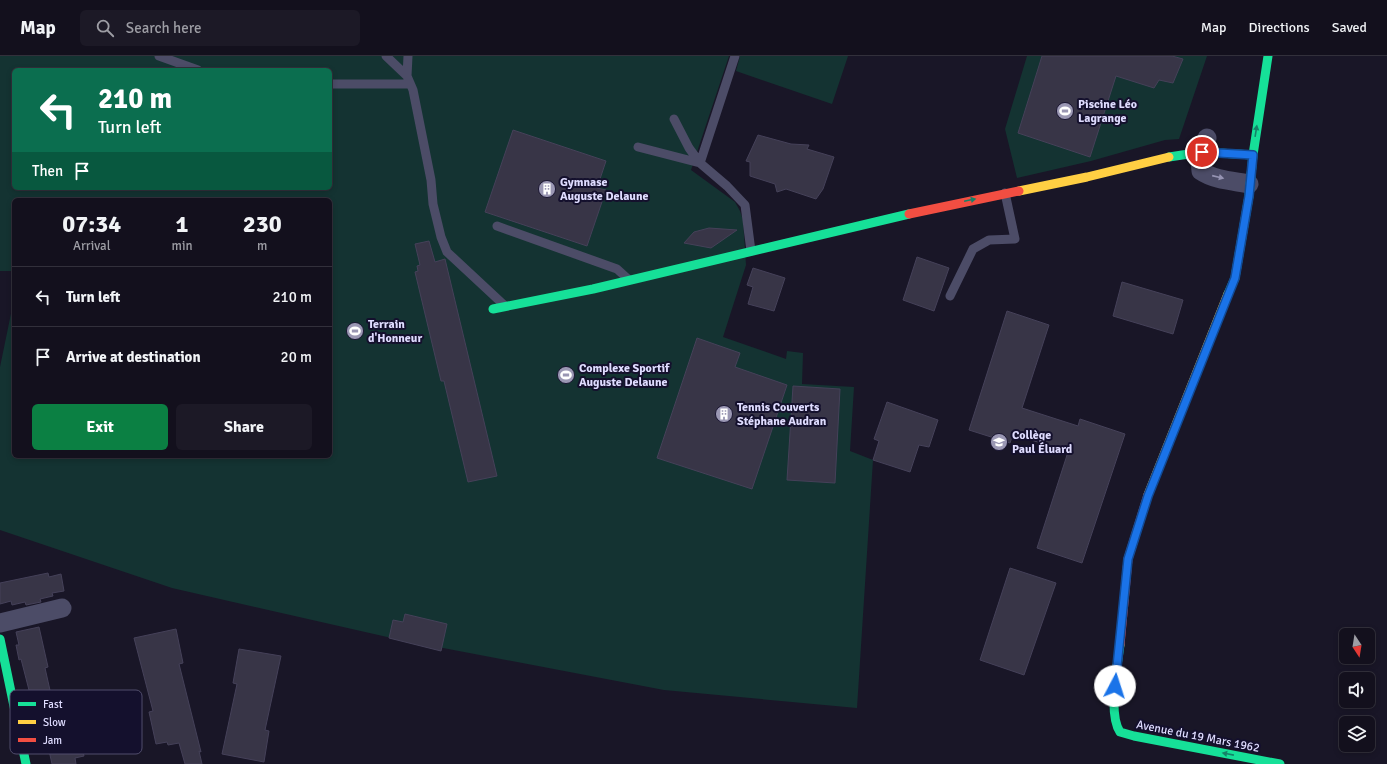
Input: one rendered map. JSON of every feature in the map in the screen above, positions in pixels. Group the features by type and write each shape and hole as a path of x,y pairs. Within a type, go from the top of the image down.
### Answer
{"street":[{"path":"1204,145 1199,165 1201,171 1217,177 1250,184 1268,56"},
{"path":"493,309 593,289 1204,145 1253,155"},
{"name":"Avenue du 19 Mars 1962","path":"1250,184 1235,278 1148,496 1128,559 1114,701 1116,726 1120,732 1280,764"},
{"path":"0,623 62,608"},
{"path":"0,639 11,690"},
{"path":"24,754 26,764"}],"lane":[{"path":"159,56 192,68"},
{"path":"386,56 409,80"},
{"path":"408,56 409,80 413,90 431,180 433,204 440,237 447,252 505,306"},
{"path":"700,163 735,56"},
{"path":"332,84 409,80"},
{"path":"674,119 689,148 700,163 727,186 745,205 751,251"},
{"path":"638,147 700,163"},
{"path":"950,296 973,249 989,240 1015,239 1005,193"},
{"path":"497,226 617,269 628,280"}],"green space":[{"name":"Complexe Sportif Auguste Delaune","path":"0,56 729,56 691,170 735,202 743,220 746,265 723,337 786,359 787,351 803,353 802,384 854,387 850,451 873,460 857,708 664,690 396,639 172,588 0,530 0,367 12,309 12,458 332,458 332,198 12,198 12,271 0,271"},
{"path":"740,56 848,56 832,104 736,71"},
{"path":"1027,56 1207,56 1179,139 1165,140 1091,161 1017,178 1005,129"}],"building":[{"name":"Piscine Léo Lagrange","path":"1042,56 1172,56 1183,59 1173,83 1159,80 1154,88 1116,76 1090,157 1018,133"},
{"name":"Gymnase Auguste Delaune","path":"513,130 606,161 597,188 606,190 587,246 485,212"},
{"path":"758,135 791,144 809,145 807,149 834,157 823,189 816,199 786,189 777,192 775,184 750,176 750,162 746,161"},
{"path":"709,228 737,230 711,248 684,243 694,232"},
{"path":"429,241 435,262 445,259 497,476 468,482 444,381 441,381 415,272 418,271 417,266 420,265 415,244"},
{"path":"917,257 949,268 934,311 903,300"},
{"path":"753,268 785,278 774,311 748,304 753,287 747,285"},
{"path":"1122,282 1183,300 1173,334 1113,316"},
{"path":"1007,311 1049,325 1022,408 1078,426 1080,419 1125,434 1082,563 1037,548 1068,452 1013,434 1010,443 969,430"},
{"name":"Tennis Couverts Stéphane Audran","path":"697,338 740,353 735,367 787,385 752,489 657,458"},
{"path":"793,386 840,389 835,483 787,480"},
{"path":"887,402 938,420 929,447 919,445 910,472 873,460 879,441 874,439"},
{"path":"1010,568 1056,583 1024,675 980,660"},
{"path":"48,573 49,577 61,574 64,591 52,593 53,596 40,599 41,602 26,605 25,602 12,605 11,601 0,604 0,583"},
{"path":"405,614 447,624 441,651 389,638 393,620 403,622"},
{"path":"39,627 48,667 45,668 50,690 29,690 21,659 19,660 16,645 19,645 16,632"},
{"path":"176,629 183,663 179,664 201,752 199,751 202,764 185,764 179,743 168,745 167,742 156,744 149,712 153,711 134,638"},
{"path":"239,649 281,656 265,730 269,731 264,762 222,754 237,684 233,683"},
{"path":"50,754 84,754 84,756 75,758 76,764 52,764"}],"traffic: fast":[{"path":"1228,294 1235,278 1249,196 1253,155 1268,56"},
{"path":"1169,157 1202,152 1253,155"},
{"path":"493,309 593,289 909,214"},
{"path":"0,639 11,690"},
{"path":"1120,645 1114,690 1116,724 1120,732 1280,764"},
{"path":"24,754 26,764"}],"traffic: slow":[{"path":"1019,191 1087,177 1169,157"},
{"path":"1148,495 1228,294"}],"traffic: jam":[{"path":"909,214 1019,191"},
{"path":"1120,645 1128,559 1148,495"}],"place":[{"name":"Piscine Léo Lagrange","path":"1065,111"},
{"name":"Gymnase Auguste Delaune","path":"547,189"},
{"name":"Terrain d'Honneur","path":"355,331"},
{"name":"Complexe Sportif Auguste Delaune","path":"566,375"},
{"name":"Tennis Couverts Stéphane Audran","path":"724,414"},
{"name":"Collège Paul Éluard","path":"999,442"}],"route":[{"path":"1115,686 1128,559 1148,496 1235,278 1249,196 1253,155 1202,152"}]}
